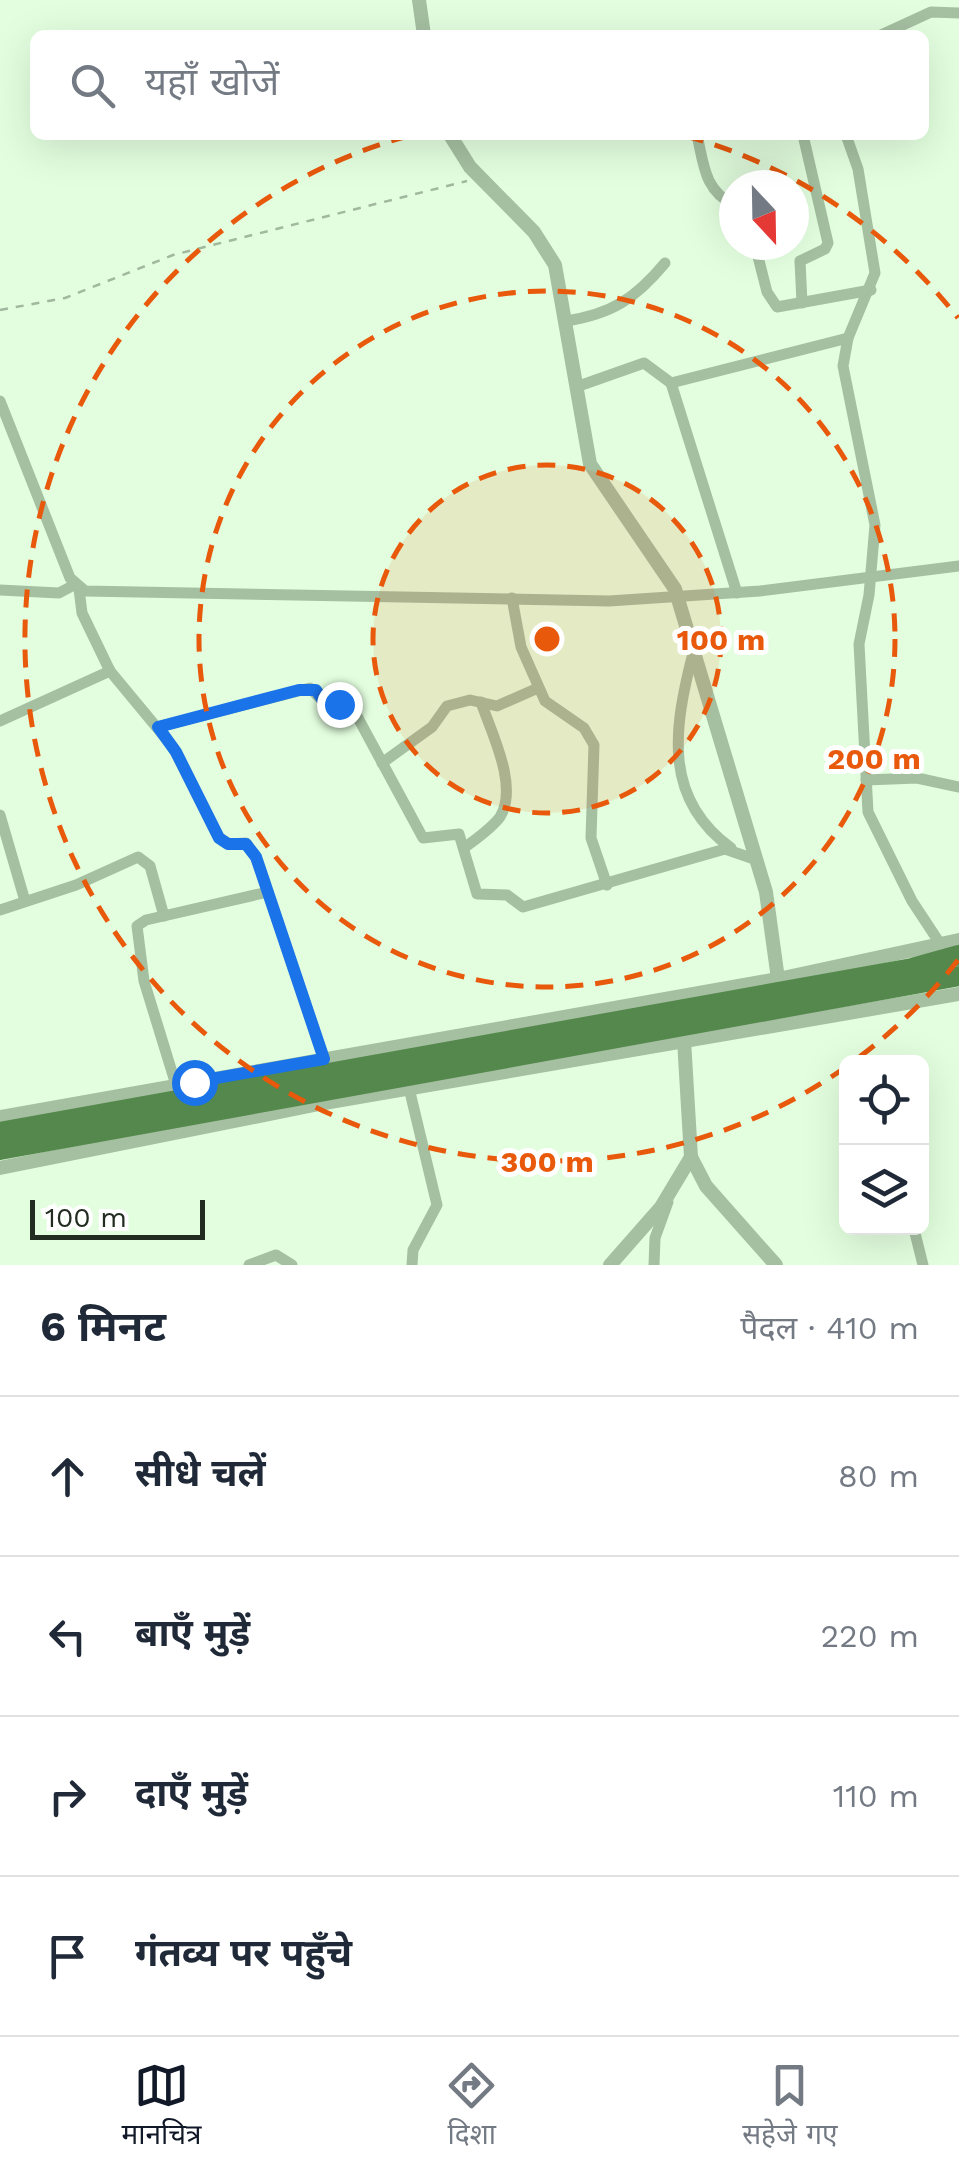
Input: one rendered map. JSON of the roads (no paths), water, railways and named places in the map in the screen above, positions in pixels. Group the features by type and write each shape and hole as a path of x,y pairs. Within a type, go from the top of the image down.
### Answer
{"highway":[{"path":"5,1125 912,968 950,950"},
{"path":"0,1150 959,976"}],"street":[{"path":"419,0 423,30"},
{"path":"892,30 931,12 959,12"},
{"path":"452,140 478,178 543,244 554,265 594,471 681,606 770,908 778,979"},
{"path":"698,140 707,181 719,196"},
{"path":"802,303 800,261 828,243 804,140"},
{"path":"847,140 872,248 871,290 848,338 843,366 875,526 870,585 858,644 866,780 875,831 950,950"},
{"path":"759,260 771,302 776,307 871,290"},
{"path":"566,321 603,314 634,299 666,263"},
{"path":"671,382 848,338"},
{"path":"576,386 644,362 671,382 736,593"},
{"path":"0,401 110,672 176,752 216,833 228,844 249,846 324,1059"},
{"path":"0,590 681,606 736,593 870,585 959,566"},
{"path":"512,601 538,688 551,708 584,728 594,744 591,838 606,885"},
{"path":"694,648 682,709 679,766 695,815 732,849 754,859"},
{"path":"0,720 110,672"},
{"path":"158,727 310,688 326,705 351,705 423,838 456,833 478,894 507,895 524,907 732,849"},
{"path":"382,764 432,727 441,710 464,700 496,706 538,688"},
{"path":"464,848 496,821 504,806 504,780 481,702"},
{"path":"866,780 918,778 959,787"},
{"path":"0,815 25,901"},
{"path":"0,910 143,858 150,866 164,916"},
{"path":"176,1085 144,981 136,933 140,922 268,892"},
{"path":"5,1125 176,1085 950,950 959,940"},
{"path":"0,1168 409,1088 959,994"},
{"path":"684,1040 691,1157 706,1186 776,1265"},
{"path":"409,1088 437,1205 416,1241 412,1265"},
{"path":"654,1265 655,1238 673,1189 691,1157"},
{"path":"610,1265 673,1189"},
{"path":"916,1235 923,1265"},
{"path":"249,1265 276,1255 292,1265"}]}
